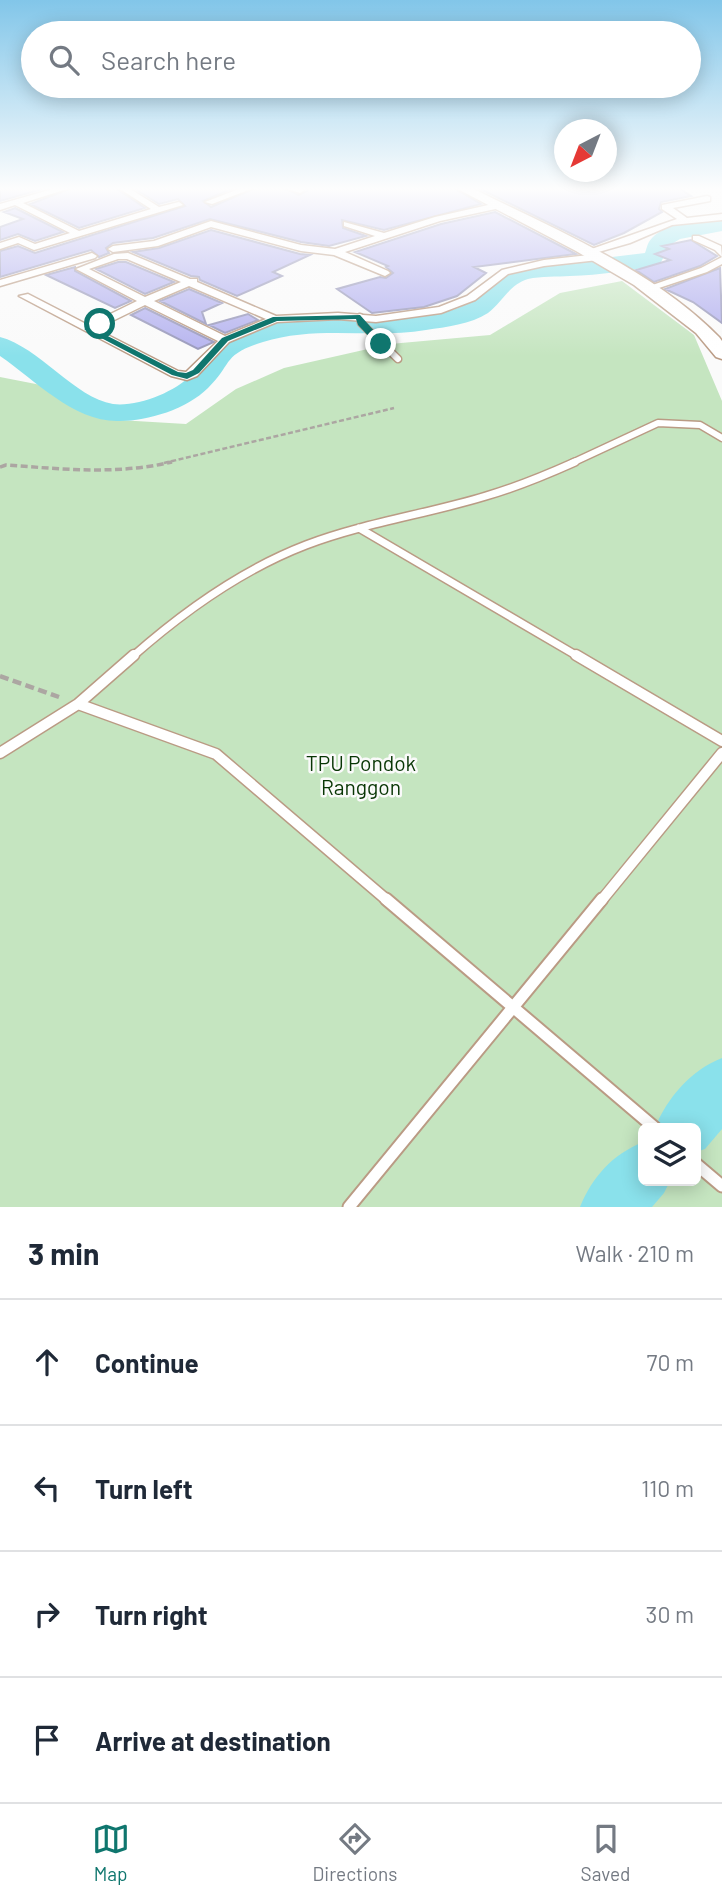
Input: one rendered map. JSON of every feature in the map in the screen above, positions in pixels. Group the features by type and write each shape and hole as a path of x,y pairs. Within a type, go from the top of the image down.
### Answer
{"street":[{"path":"26,243 34,247 46,243"},
{"path":"0,283 122,247 157,243"},
{"path":"283,243 336,251 385,273"},
{"path":"336,251 360,243"},
{"path":"571,243 673,304 718,344 722,354"},
{"path":"24,296 175,374 187,376 196,372 225,340 275,319 360,320 442,310 471,298 505,272 544,263 596,256 622,243"},
{"path":"708,243 718,248 722,254"},
{"path":"225,340 81,269 117,256 128,256 193,281 275,319"},
{"path":"649,288 704,270 722,260"},
{"path":"704,270 722,277"},
{"path":"88,329 144,301 193,281"}],"lane":[{"path":"360,320 398,359"},
{"path":"0,753 78,704 203,600 254,568 306,545 359,528 472,501 536,480 658,423 700,425 722,438"},
{"path":"359,528 722,741"},
{"path":"78,704 216,754 649,1123"},
{"path":"349,1207 722,753"},
{"path":"701,1168 722,1186"}],"path":[{"path":"0,467 6,465 101,471 145,468 394,408"},
{"path":"0,676 78,704"}],"green space":[{"name":"TPU Pondok Ranggon","path":"622,281 694,335 722,401 722,1207 0,1207 0,377 46,386 102,419 186,424 236,389 284,368 390,344 490,335 560,293"}],"building":[{"path":"66,243 113,243 106,248 109,253 99,257 91,250 0,277 0,251 18,246 35,253"},
{"path":"173,243 260,243 310,255 273,272 282,276 237,296 200,280 199,277 133,252"},
{"path":"310,243 339,243 329,246"},
{"path":"382,243 555,243 576,254 474,267 486,273 457,296 424,307 372,313 337,289 380,277 386,278 393,273 386,267 388,266 355,252"},
{"path":"696,243 717,256 700,266 654,282 636,270 670,260 655,254 669,249 662,246"},
{"path":"126,262 174,282 145,294 96,269"},
{"path":"75,267 75,271 131,301 115,308 46,275"},
{"path":"720,268 722,323 693,302 665,289"},
{"path":"189,289 222,303 202,312 206,324 160,301"},
{"path":"145,308 214,342 198,349 131,315"},
{"path":"248,314 258,320 225,333 209,325"}],"waterway":[{"path":"0,345 96,408 118,413 142,410 189,390 202,379 225,348 252,337 301,326 399,326 450,318 475,310 506,281 520,274 652,259 659,243"},
{"path":"689,1123 722,1086"},
{"path":"611,1207 638,1177"}],"route":[{"path":"100,324 88,329 175,374 187,376 196,372 225,340 275,319 360,317 360,323 381,344"}]}
